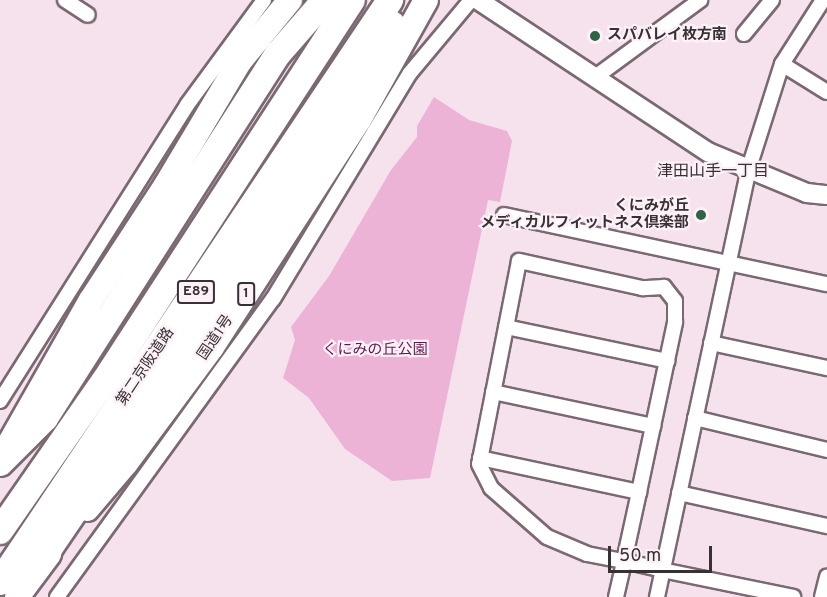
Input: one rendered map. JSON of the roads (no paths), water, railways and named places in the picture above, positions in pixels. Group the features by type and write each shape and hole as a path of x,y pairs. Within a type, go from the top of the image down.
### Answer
{"highway":[{"path":"0,462 91,300 166,185 240,61 290,0"},
{"path":"0,462 45,418 278,54 325,0"},
{"name":"第二京阪道路","path":"0,531 111,371 352,0"},
{"name":"第二京阪道路","path":"0,582 390,0"},
{"path":"36,568 353,95 405,0"},
{"name":"国道1号","path":"17,597 36,568 126,463 212,347 359,120 426,0"}],"street":[{"path":"65,0 88,15"},
{"path":"0,401 187,105 264,0"},
{"path":"57,597 273,299 410,73 471,0"},
{"path":"478,0 708,152 748,171 807,193 827,195"},
{"path":"594,78 700,0"},
{"path":"744,34 772,0"},
{"path":"657,597 748,171 782,64 823,0"},
{"path":"782,64 827,92"},
{"path":"504,215 827,284"},
{"path":"616,597 624,561 639,492 675,322 675,301 664,288 642,288 519,261 479,464 491,488 547,537 587,554 624,561 748,592 793,597"},
{"path":"506,327 667,361"},
{"path":"711,343 827,368"},
{"path":"493,392 653,426"},
{"path":"695,418 827,450"},
{"path":"480,458 639,492"},
{"path":"679,493 827,526"},
{"path":"822,597 827,577"}],"place":[{"name":"スパバレイ枚方南","path":"595,36"},
{"name":"くにみが丘 メディカルフィットネス倶楽部","path":"701,215"}],"district":[{"name":"津田山手一丁目","path":"713,172"}],"park label":[{"name":"くにみの丘公園","path":"375,351"}]}
